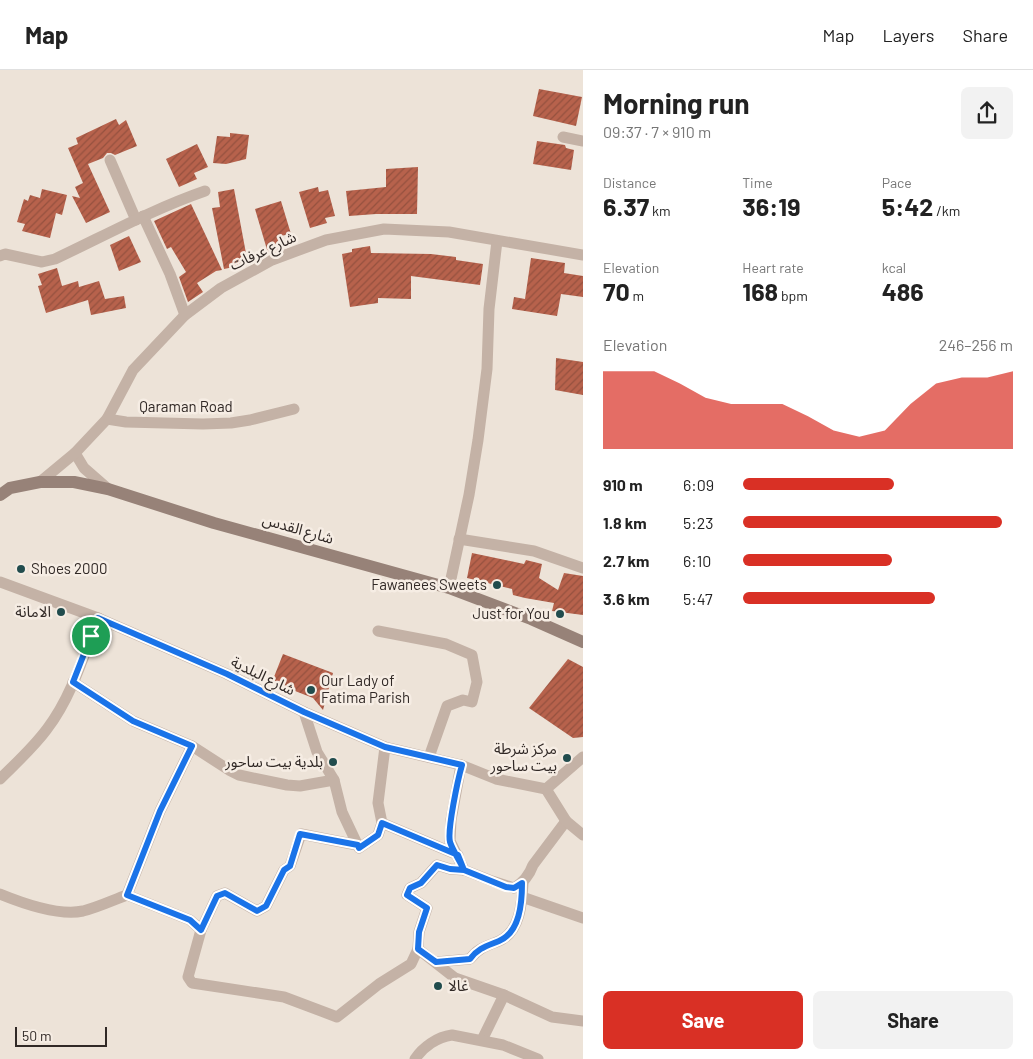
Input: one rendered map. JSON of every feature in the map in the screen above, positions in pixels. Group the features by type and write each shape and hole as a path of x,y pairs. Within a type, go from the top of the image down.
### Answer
{"main road":[{"name":"شارع القدس","path":"0,496 10,488 40,482 74,482 108,489 214,523 449,588 531,619 583,642"}],"street":[{"path":"563,137 583,141"},
{"path":"110,160 170,274 185,315"},
{"path":"0,256 5,254 42,262 55,259 140,218 205,191"},
{"name":"شارع عرفات","path":"40,482 75,453 107,419 133,370 185,315 221,288 272,260 326,240 384,229 449,232 583,255"},
{"path":"449,588 469,495 486,378 489,310 497,241"},
{"name":"Qaraman Road","path":"107,419 126,422 231,423 294,409"},
{"path":"75,453 84,468 108,489"},
{"path":"459,539 534,551 583,568"},
{"name":"شارع البلدية","path":"0,582 98,618 227,674 304,712 385,747 462,765 496,779 546,788"},
{"path":"0,779 48,728 73,682 98,618"},
{"path":"378,631 446,644 472,655 477,682 472,702 463,700 447,706 429,757"},
{"path":"73,682 133,721 192,746 239,775 300,786 334,780"},
{"path":"304,712 317,752 334,780 342,812 358,846"},
{"path":"127,895 160,811 192,746"},
{"path":"385,747 378,803 382,823 378,835 358,846 300,834 290,866 284,870 266,906 257,911 225,893 217,896 201,930 188,977 192,983 284,997 337,1017 379,984 412,964 418,949 419,932 427,908 407,895 410,888 421,883 437,865 450,869 464,870 506,887 514,888 522,883 531,872 533,865 566,821"},
{"path":"583,757 546,788 566,821 583,835"},
{"path":"462,765 451,820 450,841 464,870"},
{"path":"382,823 458,855"},
{"path":"436,962 470,959 475,952 483,947 508,936 514,929 522,897 522,883"},
{"path":"0,894 26,905 81,912 127,895 190,920 201,930"},
{"path":"522,897 583,918"},
{"path":"418,949 455,978 504,995 552,1017 583,1021"},
{"path":"482,1040 504,995"},
{"path":"414,1059 422,1049 444,1036 452,1036 503,1045 538,1059"}],"building":[{"path":"539,89 582,97 576,126 533,116"},
{"path":"116,119 119,125 126,120 137,146 115,155 107,153 103,158 88,164 110,212 86,223 72,196 80,198 75,187 83,183 68,148 78,144 76,138"},
{"path":"230,133 249,135 246,159 226,164 213,163 217,136 230,137"},
{"path":"537,141 565,145 566,148 574,150 571,170 533,164"},
{"path":"197,144 208,167 194,173 197,179 179,187 166,159"},
{"path":"418,167 417,214 349,216 346,191 386,187 386,169"},
{"path":"318,187 319,192 328,190 335,216 325,218 327,223 310,228 299,192"},
{"path":"42,189 67,195 62,215 56,213 50,238 22,231 25,224 17,222 24,199 28,201 30,195 40,198"},
{"path":"234,189 248,264 224,269 212,208 220,207 218,192"},
{"path":"281,201 291,234 280,236 283,248 268,253 255,209"},
{"path":"191,204 222,270 216,271 197,283 203,292 188,302 179,277 186,272 171,247 167,249 154,221"},
{"path":"129,236 141,262 119,271 110,245"},
{"path":"370,246 371,253 431,254 456,257 456,260 483,264 480,285 411,276 411,299 378,298 378,303 350,307 342,254 352,252 352,249"},
{"path":"531,258 565,263 564,273 583,276 583,297 561,294 557,316 512,309 514,297 525,299"},
{"path":"57,268 62,286 78,281 79,287 99,281 105,299 124,296 126,308 91,315 88,300 46,313 38,286 42,285 38,274"},
{"path":"556,358 583,362 583,395 555,390"},
{"path":"472,553 524,564 526,560 542,564 539,578 558,590 564,573 583,576 583,615 552,611 554,603 513,595 512,589 467,578"},
{"name":"Our Lady of Fatima Parish","path":"283,654 333,673 323,710 313,698 272,682"},
{"path":"568,659 583,667 583,737 573,738 529,708"}],"place":[{"name":"Shoes 2000","path":"21,569"},
{"name":"Fawanees Sweets","path":"497,585"},
{"name":"الامانة","path":"61,612"},
{"name":"Just for You","path":"560,614"},
{"name":"Our Lady of Fatima Parish","path":"311,690"},
{"name":"مركز شرطة بيت ساحور","path":"567,758"},
{"name":"بلدية بيت ساحور","path":"333,762"},
{"name":"غالا","path":"438,986"}],"route":[{"path":"91,636 73,682 133,721 192,746 160,811 127,895 190,920 201,930 217,896 225,893 257,911 266,906 284,870 290,866 300,834 358,845 359,848 378,835 382,823 458,855 464,870 450,869 437,865 421,883 410,888 407,895 427,908 419,932 418,949 436,962 470,959 475,952 508,936 514,929 522,897 522,883 514,888 506,887 464,870 458,855 450,841 451,820 462,765 385,747 304,712 227,674 98,618 91,636"}]}
